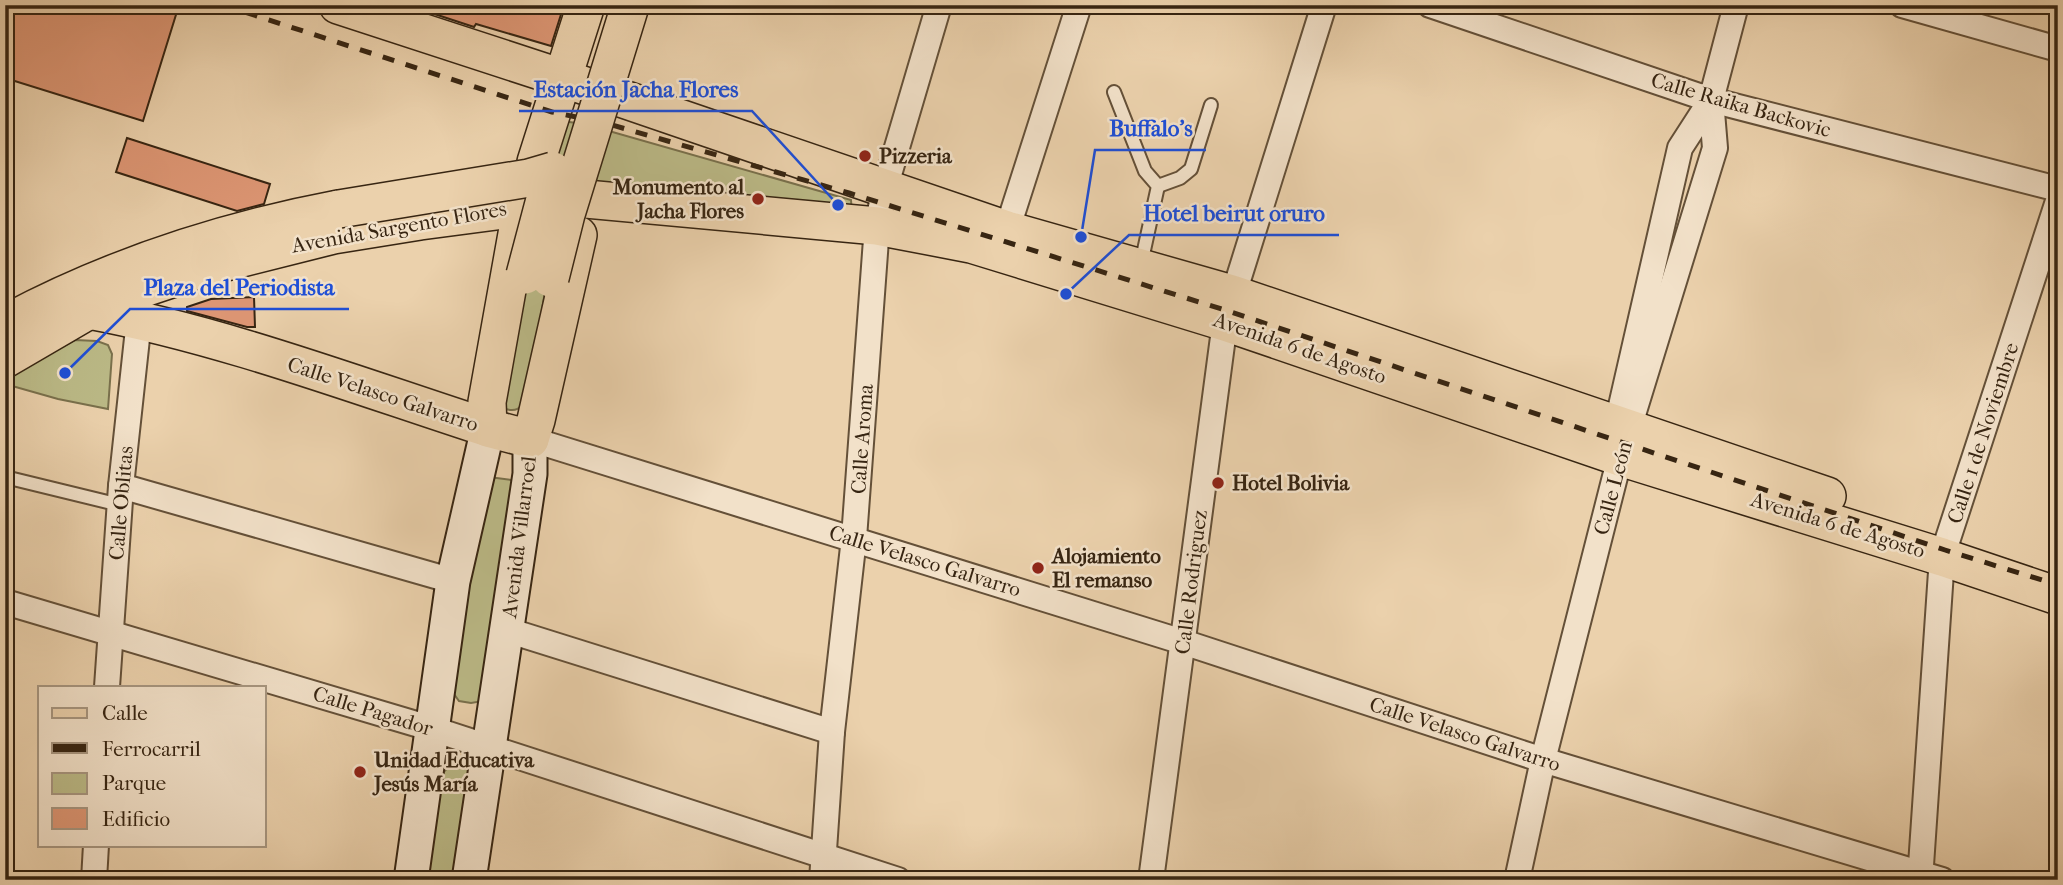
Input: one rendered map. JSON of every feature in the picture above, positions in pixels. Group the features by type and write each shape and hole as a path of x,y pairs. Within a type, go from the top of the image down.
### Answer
{"main road":[{"name":"Avenida 6 de Agosto","path":"338,5 562,78 1007,230 1140,268 1228,308"},
{"path":"553,194 542,198 537,189 536,162 586,5"},
{"path":"488,428 486,402 553,194 605,5"},
{"path":"619,98 645,5"},
{"path":"411,880 453,581 488,428 499,407 538,276 566,214 630,6"},
{"name":"Avenida Sargento Flores","path":"5,359 82,300 146,260 298,217 529,178 553,194"},
{"name":"Avenida 6 de Agosto","path":"553,194 877,226 971,244 1228,308 1622,436 1946,547 2058,596"},
{"path":"530,439 528,409 538,276 553,194"},
{"name":"Avenida Sargento Flores","path":"5,324 82,300 148,287 211,266 332,235 553,194"},
{"name":"Avenida Villarroel","path":"469,880 530,474 530,439 536,420 553,194"},
{"name":"Calle Velasco Galvarro","path":"82,300 139,320 219,342 530,439"},
{"name":"Avenida 6 de Agosto","path":"1946,547 2058,571"}],"street":[{"name":"Calle Aroma","path":"823,869 832,732 854,538 877,226 885,188 939,5"},
{"path":"1007,230 1079,5"},
{"name":"Calle Rodriguez","path":"1151,880 1228,308 1324,5"},
{"name":"Calle Raika Backovic","path":"1430,5 1711,100 2058,189"},
{"name":"Calle León","path":"1517,880 1543,760 1622,436 1680,148 1711,100 1736,5"},
{"path":"1902,5 2058,49"},
{"name":"Calle León","path":"1622,436 1715,148 1711,100"},
{"name":"Calle 1 de Noviembre","path":"1928,877 1946,547 2058,201"},
{"name":"Calle Oblitas","path":"107,686 120,495 139,320"},
{"name":"Calle Velasco Galvarro","path":"530,439 1183,642 1543,760 1928,877"},
{"path":"120,495 453,581"},
{"name":"Calle Pagador","path":"5,602 490,747 823,869 898,880"},
{"path":"507,630 832,732"},
{"path":"94,880 96,846"}],"lane":[{"path":"1114,92 1145,171 1158,186"},
{"path":"1158,186 1180,178 1191,169 1211,105"},
{"path":"1140,268 1158,186"},
{"path":"5,477 120,495"}],"green space":[{"path":"551,119 588,125 851,200 852,214 586,189 539,135"},
{"path":"556,224 528,395 518,409 506,409 501,407 505,324"},
{"path":"75,340 97,341 108,345 112,354 108,409 5,384 5,381 26,366"},
{"path":"489,477 511,480 520,490 483,701 471,703 459,701 449,687"},
{"path":"449,766 469,766 474,773 463,880 423,880 442,774"}],"building":[{"path":"5,5 179,5 143,121 5,78"},
{"path":"407,5 564,5 551,46 476,24 474,27"},
{"path":"127,138 270,184 264,204 237,211 116,172"},
{"path":"254,297 255,327 187,311 187,307 211,299"}],"railway":[{"path":"223,5 552,112 605,123 849,193 1228,311 1945,550 2058,585"}],"place":[{"name":"Pizzeria","path":"865,156"},
{"name":"Monumento al Jacha Flores","path":"758,199"},
{"name":"Estación Jacha Flores","path":"838,205"},
{"name":"Buffalo's","path":"1081,237"},
{"name":"Hotel beirut oruro","path":"1066,294"},
{"name":"Plaza del Periodista","path":"65,373"},
{"name":"Hotel Bolivia","path":"1218,483"},
{"name":"Alojamiento El remanso","path":"1038,568"},
{"name":"Unidad Educativa Jesús María","path":"360,772"}]}
